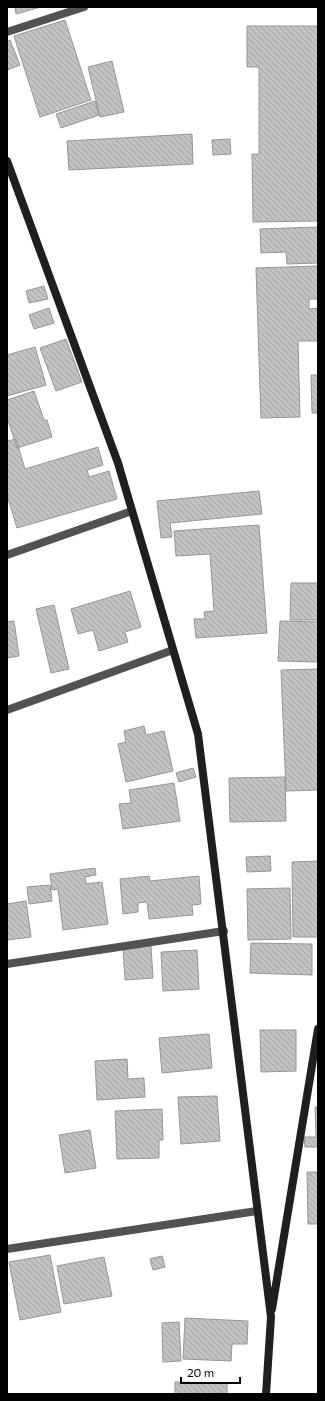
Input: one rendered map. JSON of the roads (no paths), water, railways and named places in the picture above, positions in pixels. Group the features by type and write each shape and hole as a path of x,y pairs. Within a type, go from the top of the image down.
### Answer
{"street":[{"path":"7,32 84,7"},
{"path":"7,161 118,463 198,734 202,754 271,1317"},
{"path":"7,555 132,511"},
{"path":"7,710 173,650"},
{"path":"7,964 224,931"},
{"path":"266,1394 271,1317 318,1029"},
{"path":"7,1249 257,1212"}]}
